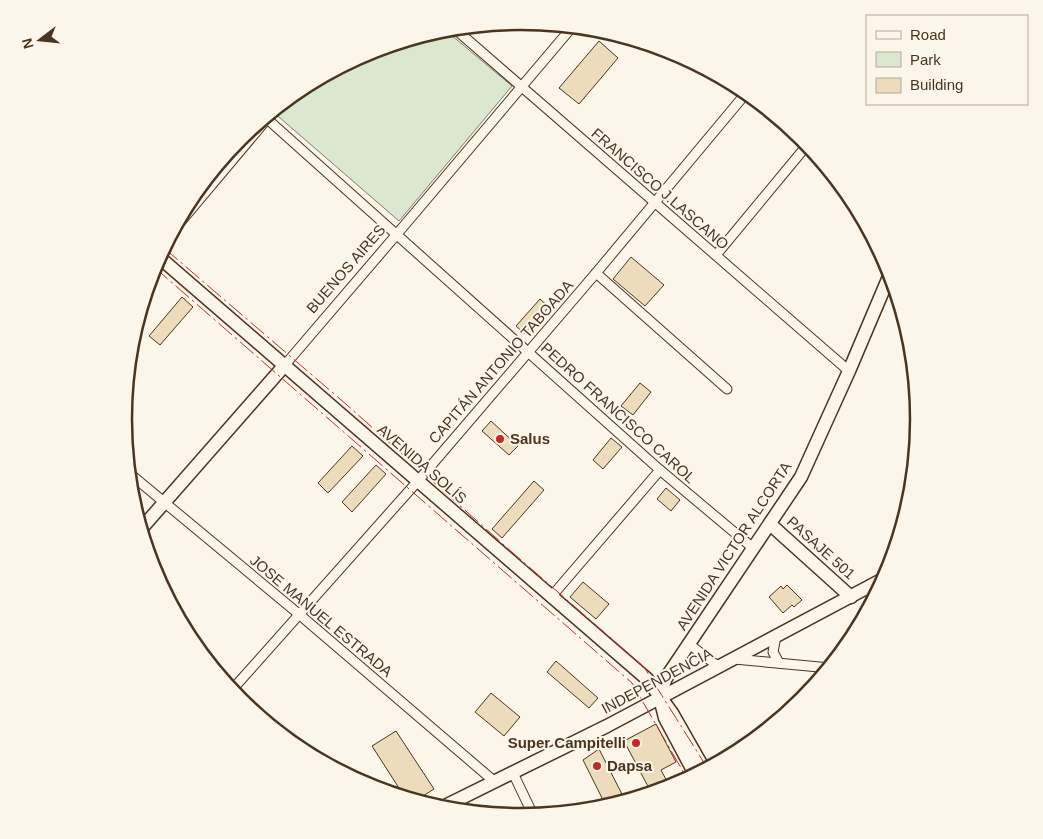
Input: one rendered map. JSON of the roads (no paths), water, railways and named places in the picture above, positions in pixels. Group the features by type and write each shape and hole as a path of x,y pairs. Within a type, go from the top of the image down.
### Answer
{"main road":[{"name":"AVENIDA SOLÍS","path":"165,262 647,679 654,687 659,698"},
{"name":"AVENIDA VICTOR ALCORTA","path":"659,698 666,678 801,477 887,287"},
{"name":"BUENOS AIRES","path":"146,523 284,366"},
{"name":"PASAJE 501","path":"770,524 850,597"},
{"name":"INDEPENDENCIA","path":"452,803 607,726 875,584"},
{"path":"659,698 672,713 702,765"},
{"path":"659,698 665,718 693,770"}],"street":[{"name":"BUENOS AIRES","path":"284,366 568,33"},
{"name":"FRANCISCO J.LASCANO","path":"461,35 850,371"},
{"name":"CAPITÁN ANTONIO TABOADA","path":"237,685 300,616 417,482 742,99"},
{"name":"PEDRO FRANCISCO CAROL","path":"271,122 660,470 753,548"},
{"path":"716,255 803,150"},
{"path":"207,190 228,164"},
{"path":"596,273 727,389"},
{"path":"551,597 660,470"},
{"name":"JOSE MANUEL ESTRADA","path":"137,480 495,782"},
{"path":"776,636 773,652 779,663"},
{"path":"689,644 719,667"},
{"path":"733,659 822,667"},
{"path":"513,773 530,809"}],"place":[{"name":"Salus","path":"500,439"},
{"name":"Super Campitelli","path":"636,743"},
{"name":"Dapsa","path":"597,766"}]}
